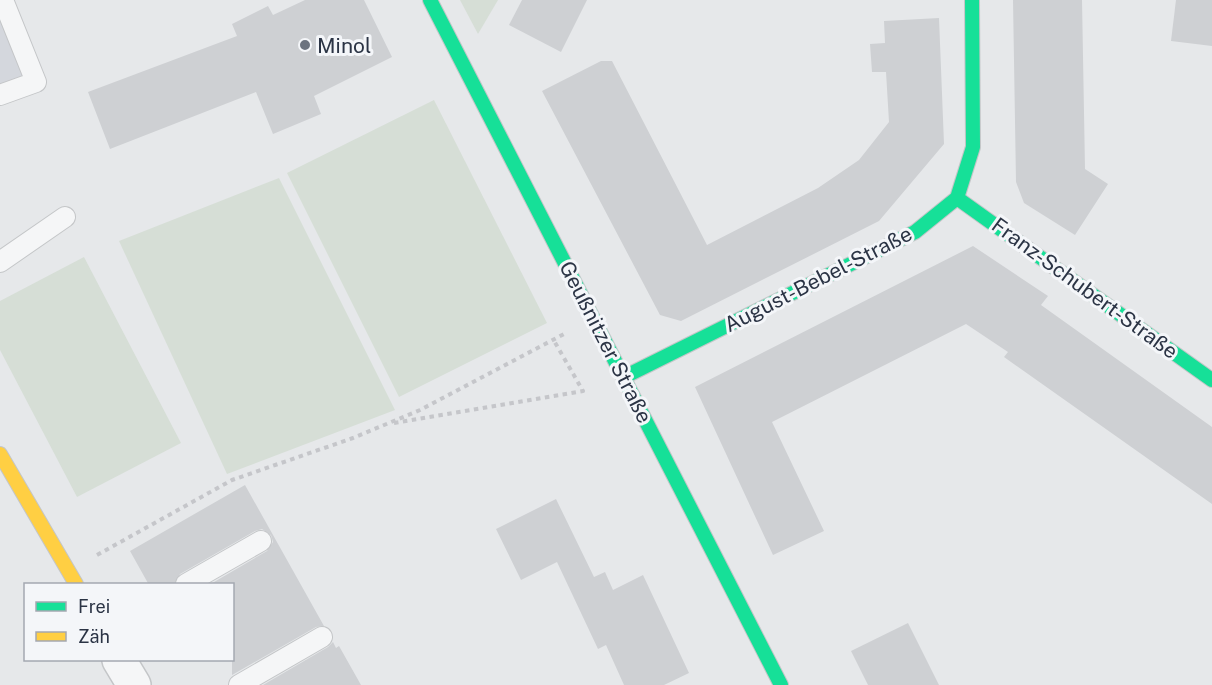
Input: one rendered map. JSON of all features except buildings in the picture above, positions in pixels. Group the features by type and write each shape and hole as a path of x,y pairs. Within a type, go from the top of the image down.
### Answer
{"street":[{"name":"Geußnitzer Straße","path":"430,0 781,685"},
{"path":"957,198 973,147 972,0"},
{"name":"August-Bebel-Straße","path":"624,377 915,232 957,198"},
{"name":"Franz-Schubert-Straße","path":"957,198 1212,380"},
{"path":"0,454 75,583"},
{"path":"120,661 134,685"}],"lane":[{"path":"0,95 36,82 3,0"},
{"path":"0,262 65,217"},
{"path":"189,583 261,542"},
{"path":"239,685 322,637"}],"path":[{"path":"68,570 232,480 420,410 594,318"},
{"path":"387,424 583,391 554,339"}],"shaded area":[{"path":"0,0 44,86 0,103"},
{"path":"460,0 498,0 478,34"},
{"path":"434,100 547,323 399,397 287,173"},
{"path":"279,178 395,410 227,474 119,241"},
{"path":"84,257 181,443 77,497 0,350 0,301"}],"traffic: fast":[{"path":"430,0 781,685"},
{"path":"624,377 915,232 957,198 973,147 972,0"},
{"path":"957,198 1212,380"}],"traffic: slow":[{"path":"0,454 75,583"}],"place":[{"name":"Minol","path":"305,45"}]}
